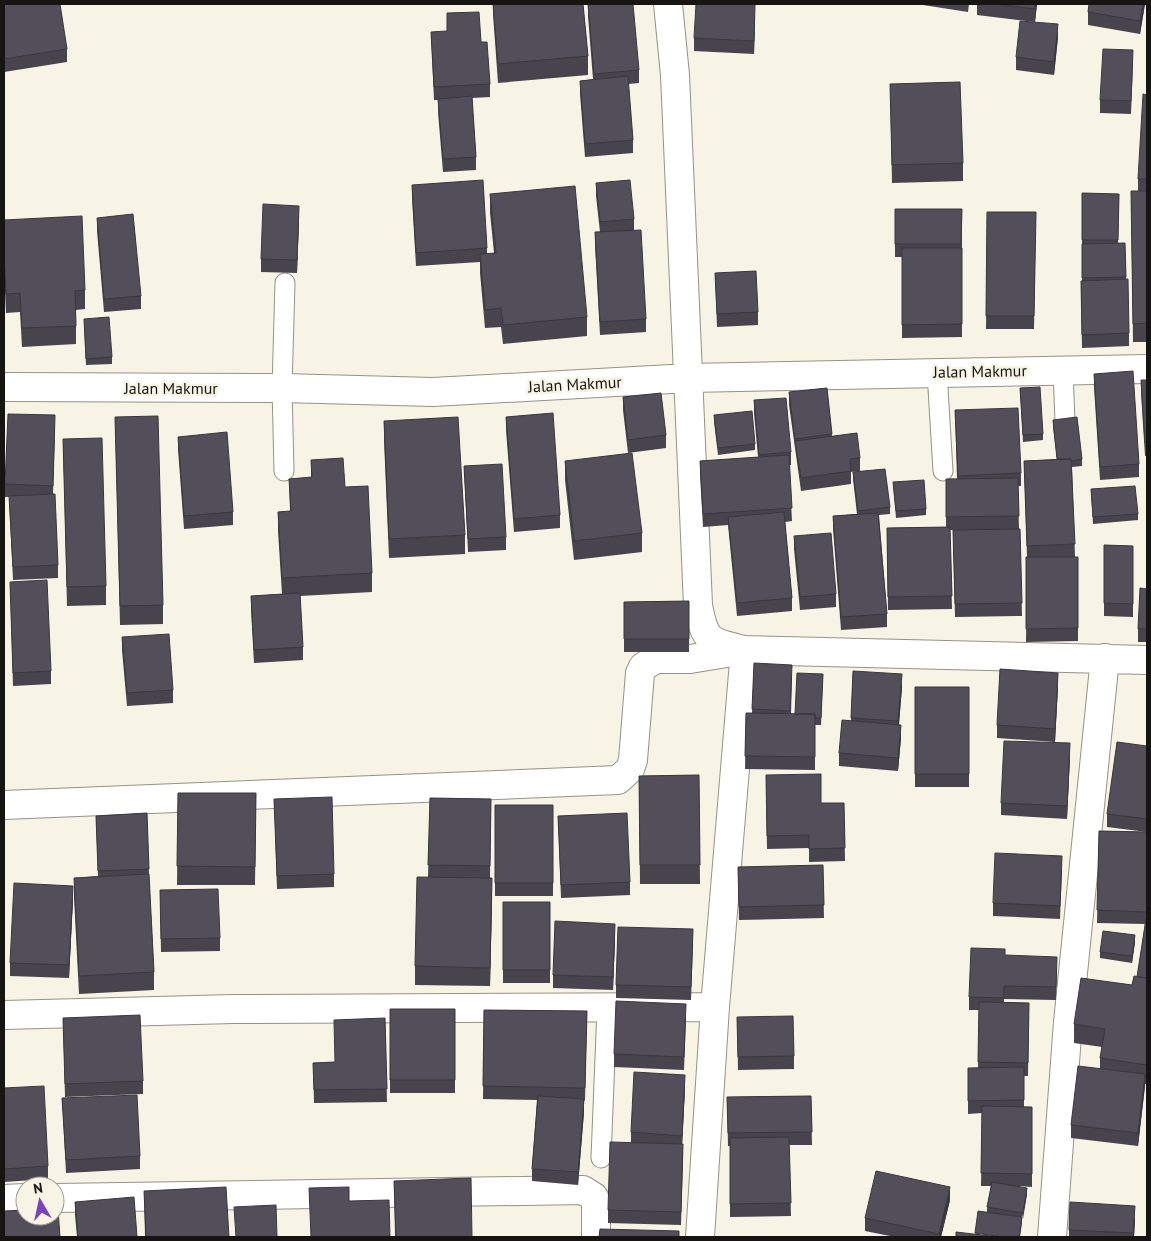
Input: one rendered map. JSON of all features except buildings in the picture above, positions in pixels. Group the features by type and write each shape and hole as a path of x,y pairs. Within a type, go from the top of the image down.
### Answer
{"street":[{"path":"668,4 675,75 698,605 702,629 716,644 746,650 1147,660"},
{"name":"Jalan Makmur","path":"4,387 282,388 433,392 689,378 1147,369"},
{"path":"4,805 618,780 630,769 633,760 639,682 643,667 655,660 690,659 746,650"},
{"path":"700,1237 715,1007 746,650"},
{"path":"1052,1237 1068,1022 1105,658"},
{"path":"4,1014 233,1008 715,1007"},
{"path":"65,1198 583,1190 594,1197 596,1203 596,1237"}],"lane":[{"path":"284,471 282,388 285,282"},
{"path":"1062,370 1065,422"},
{"path":"937,372 943,470"},
{"path":"601,1158 607,1008"}]}
